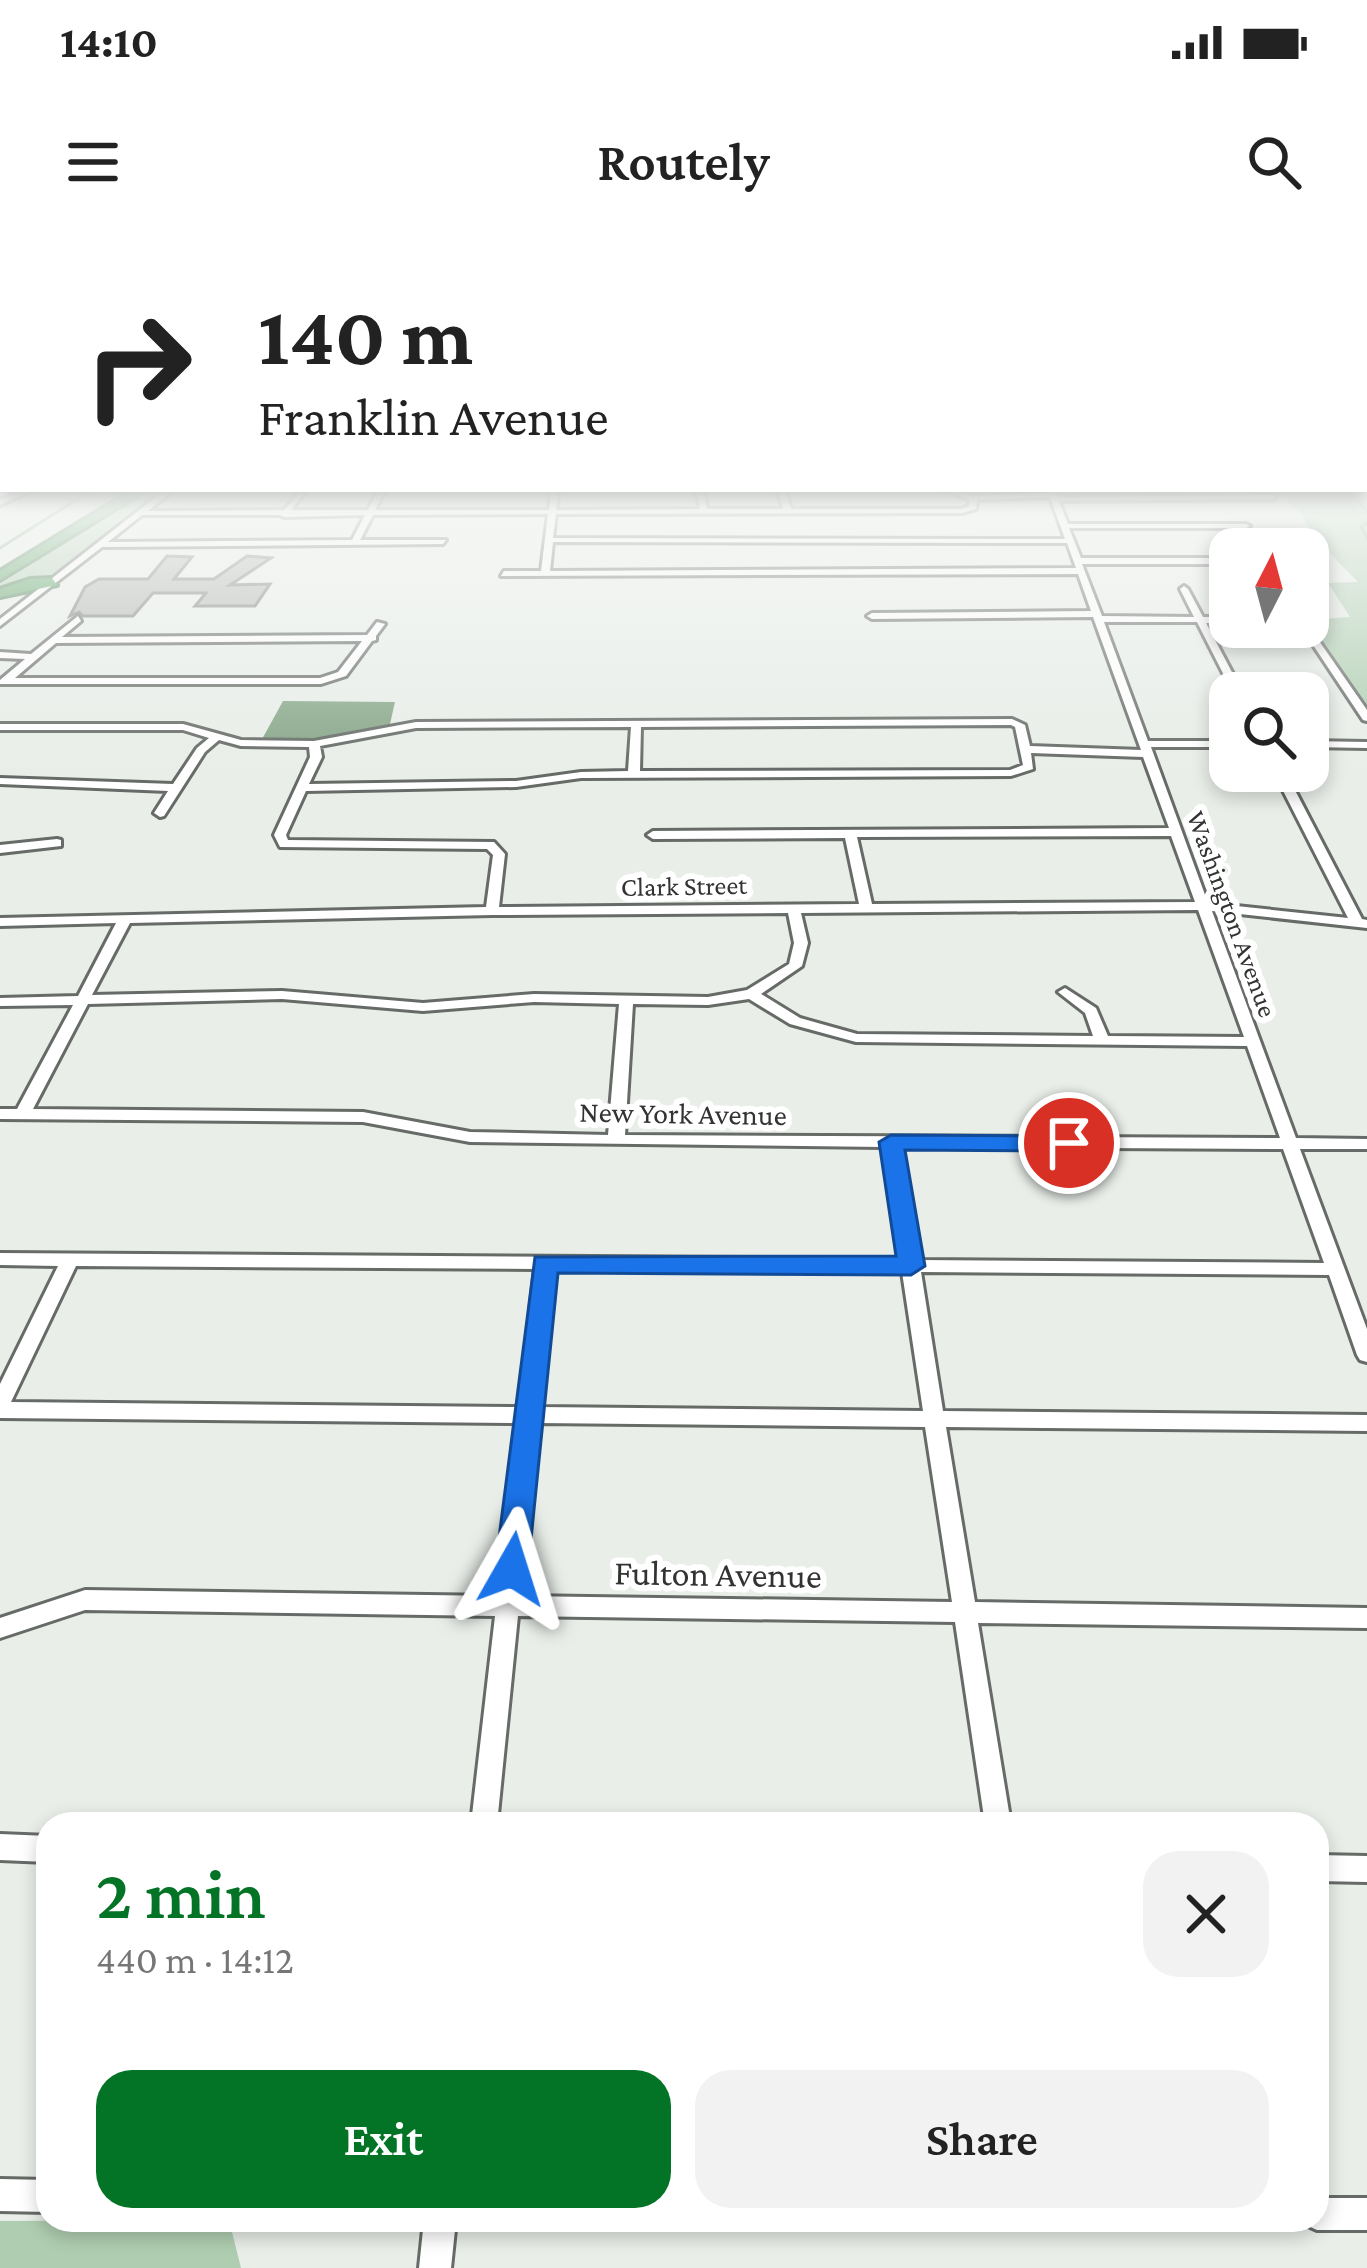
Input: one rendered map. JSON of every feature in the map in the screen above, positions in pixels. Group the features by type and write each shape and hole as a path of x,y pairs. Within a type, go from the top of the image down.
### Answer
{"highway":[{"path":"0,593 17,585 52,582"}],"street":[{"path":"0,623 52,582"},
{"path":"698,582 698,590"},
{"name":"Washington Avenue","path":"1086,582 1367,1355"},
{"path":"1184,589 1227,672"},
{"path":"872,616 1209,620"},
{"path":"3,683 78,619"},
{"path":"3,683 321,680 342,674 380,624"},
{"path":"53,640 373,638"},
{"path":"1320,648 1367,718"},
{"path":"0,655 34,657"},
{"path":"0,727 183,727 241,743 314,744 416,725 1012,722 1020,725 1028,764 1025,771 1011,772 580,776 517,784 301,788"},
{"path":"634,775 636,724"},
{"path":"160,813 215,738"},
{"path":"314,744 316,757 280,835 284,844 490,845 500,854 492,911"},
{"path":"1329,744 1367,745"},
{"path":"1025,748 1209,745"},
{"path":"0,781 175,788"},
{"path":"1290,792 1362,923"},
{"path":"653,835 1177,832"},
{"path":"850,834 866,908"},
{"path":"0,849 57,843"},
{"name":"Clark Street","path":"0,922 492,911 1203,906 1362,923"},
{"path":"0,1002 282,995 423,1007 534,998 708,1001 751,994 795,966 801,943 794,909"},
{"path":"23,1114 125,919"},
{"path":"1065,992 1091,1011 1103,1041"},
{"path":"751,994 795,1021 856,1038 1253,1042"},
{"path":"616,1140 626,1000"},
{"name":"New York Avenue","path":"0,1114 363,1117 470,1136 616,1140 1367,1144"},
{"path":"891,1142 996,1812"},
{"path":"0,1259 1336,1269"},
{"path":"70,1259 0,1408 1367,1423"},
{"path":"485,1812 545,1264"},
{"name":"Fulton Avenue","path":"0,1628 85,1600 1367,1618"},
{"path":"0,1847 36,1848"},
{"path":"1329,1868 1367,1869"},
{"path":"0,2195 36,2196"},
{"path":"1329,2213 1367,2214"},
{"path":"435,2268 439,2232"}],"shaded area":[{"path":"4,582 35,582 0,591"},
{"path":"1367,582 1367,710 1326,648 1329,618 1350,617 1329,583"},
{"path":"283,701 395,702 390,724 313,741 261,741"},
{"path":"0,2221 36,2221 36,2232 232,2232 241,2268 0,2268"}],"building":[{"path":"94,582 270,584 255,606 195,606 206,593 153,593 133,616 83,616 79,612 70,616 85,587"}],"route":[{"path":"512,1569 545,1264 911,1266 891,1142 1069,1143"}]}
